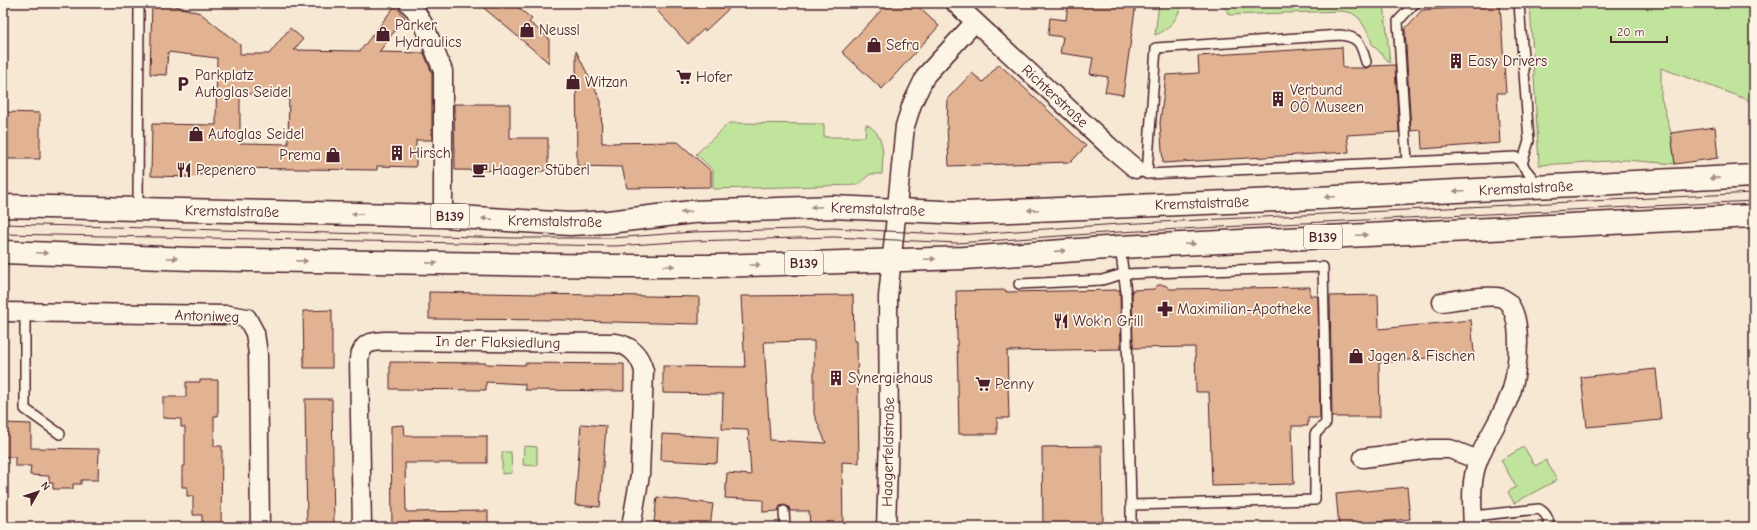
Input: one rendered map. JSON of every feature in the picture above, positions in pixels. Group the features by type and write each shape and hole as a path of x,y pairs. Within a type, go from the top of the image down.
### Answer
{"main road":[{"name":"Kremstalstraße","path":"3,206 443,216 570,224 608,222 692,212 833,207 964,213 1754,176"},
{"name":"B139","path":"3,252 198,259 616,266 716,266 964,258 1120,247 1754,216"}],"street":[{"path":"408,3 415,10 425,27 443,71 443,216"},
{"name":"Richterstraße","path":"955,3 1111,148 1141,171"},
{"path":"896,210 906,126 912,104 926,75 975,22"},
{"name":"Haagerfeldstraße","path":"886,527 889,437 888,297 896,210"},
{"path":"1442,302 1499,297 1508,303 1516,317 1517,355 1510,395 1478,460 1472,489 1473,522"},
{"name":"Antoniweg","path":"3,312 229,315 247,318 255,333 258,354 260,527"},
{"name":"In der Flaksiedlung","path":"362,527 359,359 365,344 384,341 618,344 635,352 641,361 644,371 640,475 632,527"},
{"path":"1363,458 1431,449 1450,449 1478,460"}],"lane":[{"path":"1407,162 1398,21 1414,3"},
{"path":"1519,3 1529,141 1522,164"},
{"path":"138,209 139,6"},
{"path":"1366,62 1361,46 1352,36 1340,35 1156,48 1141,171 1516,157 1540,187"},
{"path":"1120,247 1126,292 1131,527"},
{"path":"1019,284 1102,280 1123,274 1323,267 1326,423 1314,434 1314,500 1131,505"},
{"path":"25,313 25,409 60,434"},
{"path":"1473,522 1539,509 1547,516 1549,527"},
{"path":"784,511 784,527"}],"green space":[{"path":"1159,3 1182,3 1173,23 1165,30 1155,35"},
{"path":"1223,3 1384,3 1390,63 1372,44 1369,34 1359,18 1352,13 1341,11 1229,15"},
{"path":"1530,3 1754,3 1754,102 1661,68 1661,97 1671,133 1675,164 1626,160 1539,165"},
{"path":"729,123 824,124 824,137 865,137 866,124 872,128 880,139 883,152 882,174 870,174 858,185 713,189 713,170 696,154"},
{"path":"524,446 537,447 537,466 523,465"},
{"path":"1524,447 1535,466 1546,460 1557,480 1514,503 1508,492 1516,487 1501,460"},
{"path":"502,452 511,452 512,473 502,474"}],"building":[{"path":"152,3 165,3 200,13 240,45 240,54 269,54 290,28 303,39 294,50 360,51 395,6 405,17 379,52 424,53 432,73 432,140 416,140 416,167 377,166 377,170 224,168 192,177 151,176 152,124 216,125 217,58 168,52 166,75 150,74","holes":["240,94 289,94 288,144 240,143"]},
{"path":"478,3 513,3 532,19 529,22 549,38 549,63"},
{"path":"650,3 735,3 705,31 704,29 688,44"},
{"path":"888,3 914,3 939,26 882,89 842,52"},
{"path":"1068,3 1136,3 1123,95 1105,92 1108,77 1090,74 1093,58 1060,53 1063,37 1048,35 1050,18 1066,20"},
{"name":"Easy Drivers","path":"1500,5 1506,93 1497,93 1500,143 1422,149 1421,130 1411,131 1405,29 1422,10"},
{"name":"Verbund OÖ Museen","path":"1342,47 1343,68 1367,68 1370,66 1395,65 1399,132 1347,135 1349,152 1163,163 1160,123 1166,75 1199,73 1198,56"},
{"path":"576,51 601,101 602,143 678,142 711,171 711,187 627,188 622,167 577,166"},
{"path":"999,64 1086,146 1071,162 949,166 947,125 948,98 972,73 983,82"},
{"path":"454,104 510,104 510,138 548,138 548,171 455,170"},
{"path":"3,112 40,113 40,159 3,159"},
{"path":"1715,127 1718,158 1675,164 1671,133"},
{"path":"1158,285 1165,285 1170,289 1310,287 1310,296 1318,296 1320,418 1308,418 1308,426 1292,426 1294,484 1212,486 1209,392 1196,392 1195,347 1133,348 1132,290 1154,289"},
{"path":"1006,290 1006,292 1120,290 1121,349 1007,351 1009,418 997,418 997,434 959,434 956,291"},
{"path":"429,292 699,297 699,324 571,320 429,319"},
{"path":"853,295 854,341 857,341 859,463 842,462 843,527 810,527 809,511 790,511 789,507 784,505 780,506 778,511 763,512 763,500 725,498 727,473 751,475 748,430 722,429 723,394 663,393 663,366 745,367 741,296","holes":["814,341 814,414 826,443 770,440 764,342"]},
{"name":"Jagen & Fischen","path":"1378,295 1379,329 1471,320 1474,353 1379,363 1380,417 1332,417 1330,296"},
{"path":"332,310 332,368 304,368 303,311"},
{"path":"390,362 525,365 525,363 624,364 624,391 525,390 525,384 486,382 486,390 390,389"},
{"path":"1656,369 1661,420 1587,427 1581,377"},
{"path":"200,380 218,380 218,416 214,416 214,446 222,446 221,527 202,527 202,515 193,515 193,496 187,496 187,487 182,487 182,466 185,466 185,427 181,427 181,419 163,418 163,397 186,397 186,382 200,382"},
{"path":"305,399 332,399 334,526 307,526"},
{"path":"3,423 31,424 31,448 99,449 98,480 81,480 81,484 73,484 73,489 53,489 53,483 49,483 49,476 30,475 31,466 15,466 15,457 4,457"},
{"path":"581,424 606,426 600,507 575,505"},
{"path":"404,425 405,436 487,436 487,463 405,463 406,512 488,511 488,527 392,527 391,426"},
{"path":"662,434 718,437 717,463 661,460"},
{"path":"1102,446 1103,527 1043,527 1042,447"},
{"path":"1407,487 1410,519 1339,526 1336,494"},
{"path":"657,497 713,504 710,527 695,527 654,522"}],"tram line":[{"path":"3,224 513,238 612,238 693,232 834,228 958,235 1119,224 1754,193"},
{"path":"3,234 614,246 692,241 834,237 957,243 1119,232 1754,201"}],"place":[{"name":"Neussl","path":"527,30"},
{"name":"Parker Hydraulics","path":"383,34"},
{"name":"Sefra","path":"874,45"},
{"name":"Easy Drivers","path":"1456,61"},
{"name":"Hofer","path":"684,77"},
{"name":"Witzan","path":"573,82"},
{"name":"Parkplatz Autoglas Seidel","path":"183,84"},
{"name":"Verbund OÖ Museen","path":"1278,99"},
{"name":"Autoglas Seidel","path":"196,134"},
{"name":"Hirsch","path":"397,153"},
{"name":"Prema","path":"333,155"},
{"name":"Pepenero","path":"184,170"},
{"name":"Haager Stüberl","path":"480,170"},
{"name":"Maximilian-Apotheke","path":"1165,309"},
{"name":"Wok'n Grill","path":"1061,321"},
{"name":"Jagen & Fischen","path":"1356,356"},
{"name":"Synergiehaus","path":"836,378"},
{"name":"Penny","path":"983,384"}]}
